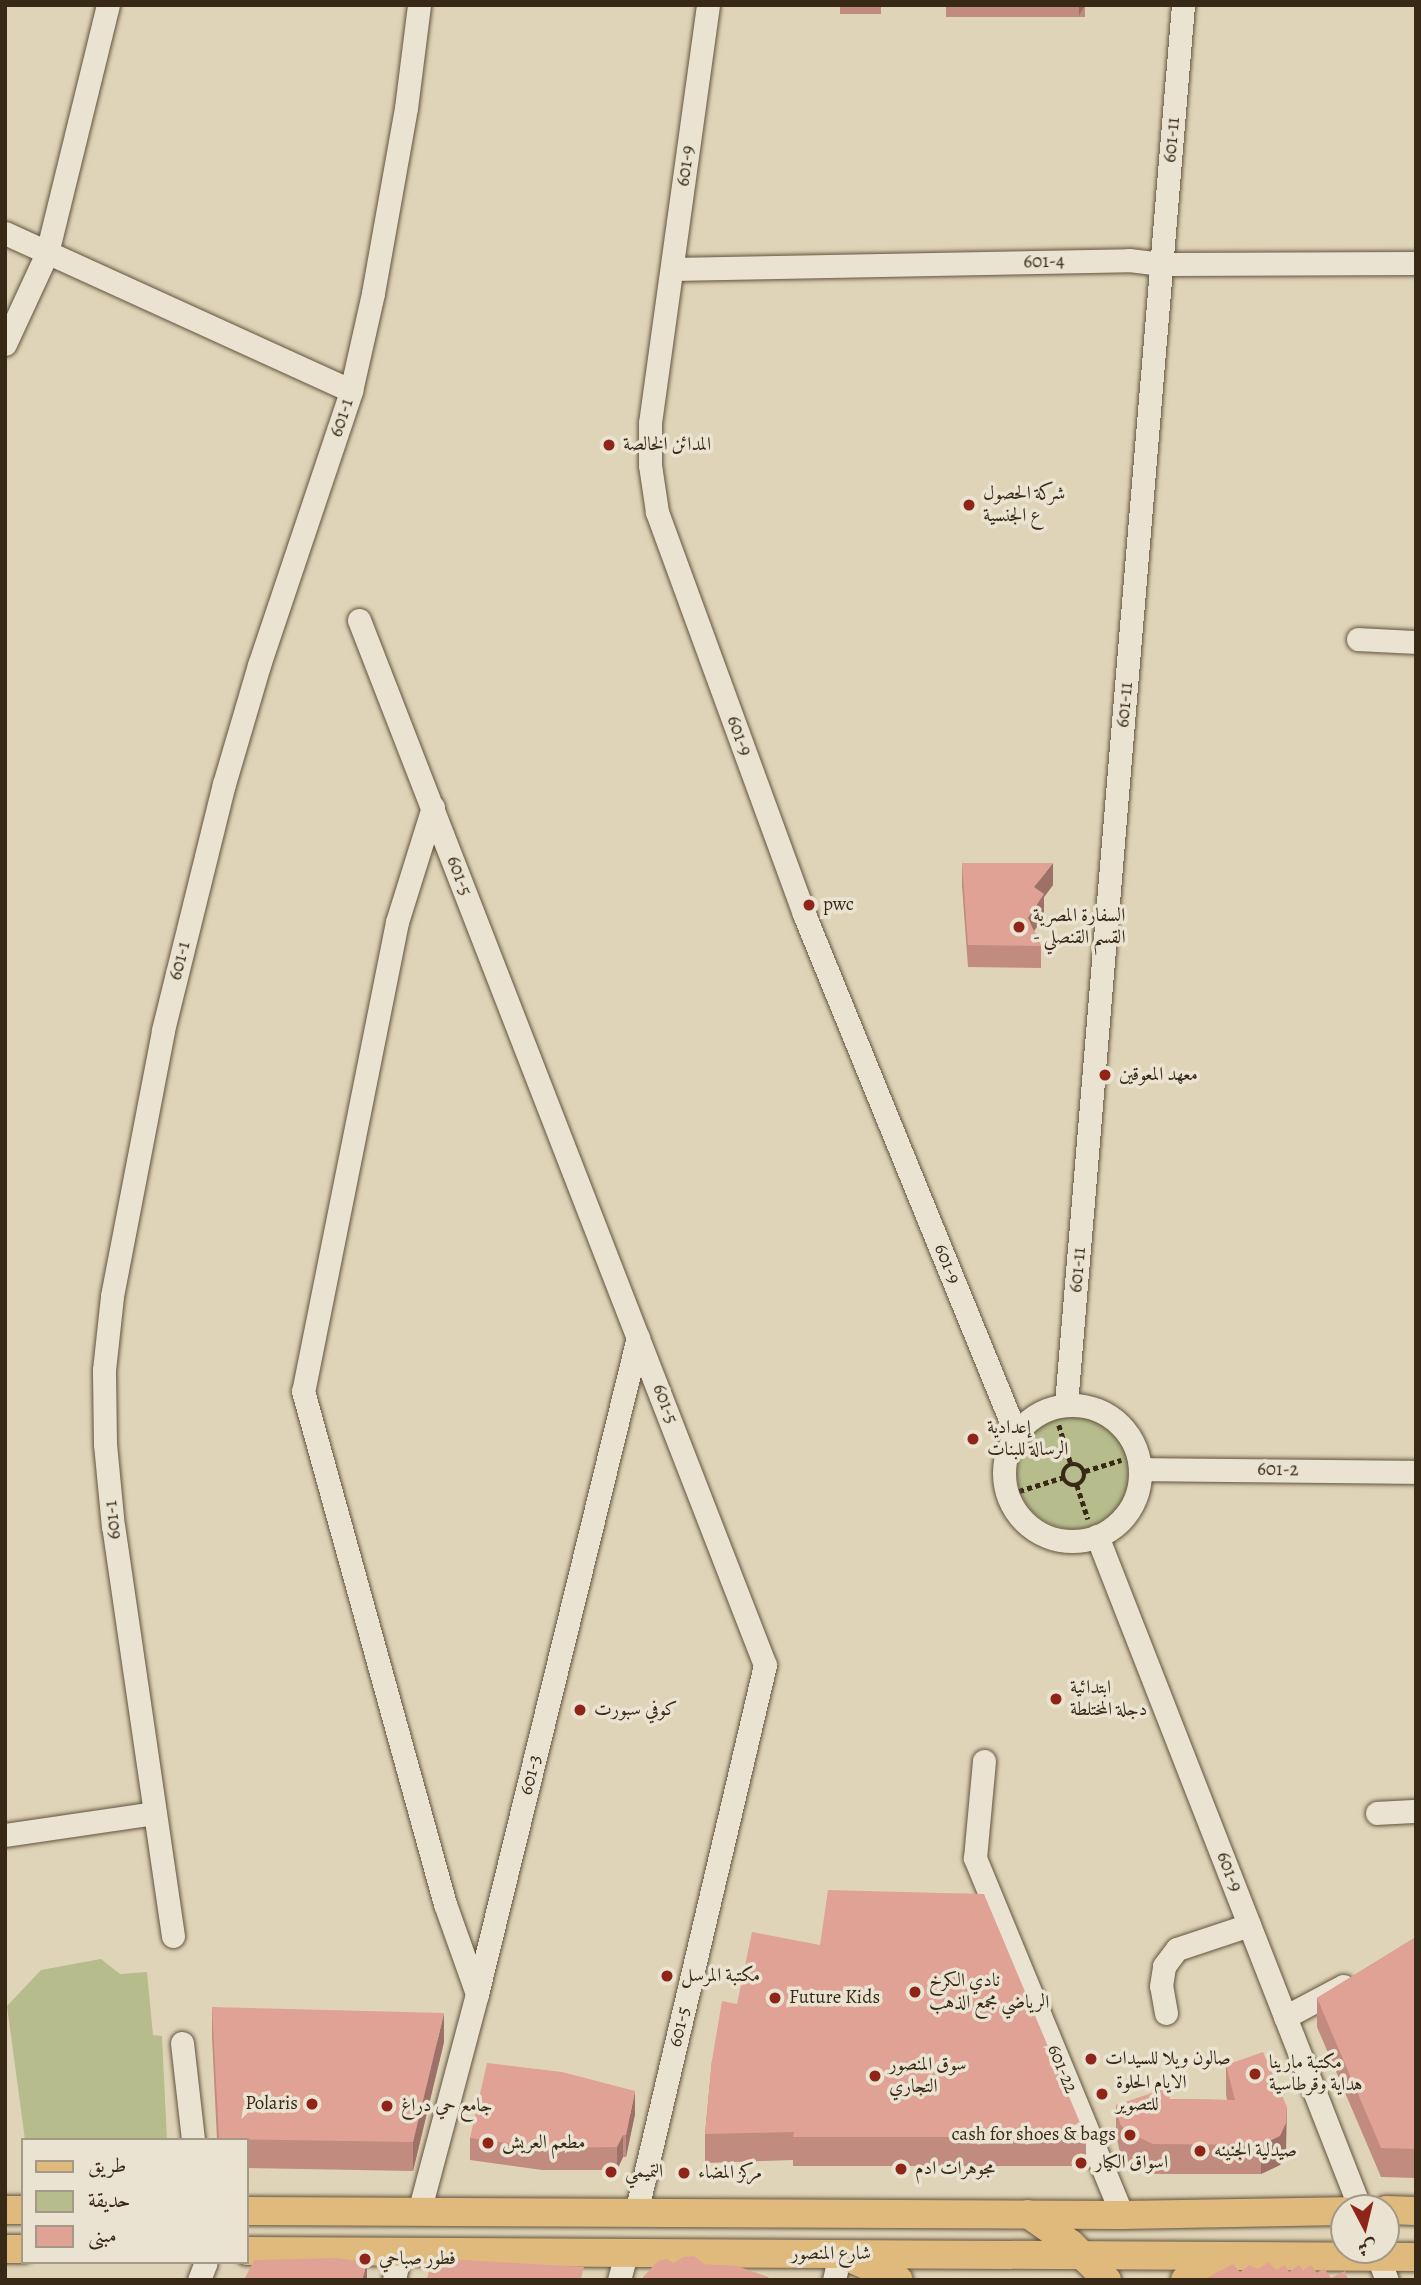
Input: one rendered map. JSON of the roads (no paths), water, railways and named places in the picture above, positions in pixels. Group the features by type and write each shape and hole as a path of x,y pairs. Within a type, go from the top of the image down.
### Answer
{"main road":[{"name":"شارع المنصور","path":"248,2211 1122,2215 1330,2211"},
{"path":"1028,2214 1079,2268 1107,2280"},
{"path":"1079,2268 1105,2225 1122,2215"},
{"name":"شارع المنصور","path":"248,2251 400,2251 622,2266 1079,2268 1231,2256 1382,2268 1416,2257"},
{"path":"1185,2280 1231,2256"},
{"path":"837,2267 898,2280"}],"street":[{"path":"5,344 47,253 108,5"},
{"name":"601-1","path":"173,1936 113,1527 105,1444 104,1370 111,1296 163,1030 224,784 259,665 351,391 373,293 404,121 419,5"},
{"name":"601-9","path":"708,5 650,423 650,465 657,512 804,914 1016,1434"},
{"name":"601-11","path":"1061,1411 1183,5"},
{"path":"5,233 351,391"},
{"name":"601-4","path":"672,268 1129,260 1162,264 1416,263"},
{"name":"601-5","path":"359,620 765,1665 636,2213"},
{"path":"1358,639 1416,642"},
{"path":"433,807 397,922 303,1391 445,1904 477,1994"},
{"name":"601-3","path":"419,2212 477,1994 638,1337"},
{"path":"1085,1405 1117,1421 1130,1435 1139,1490 1130,1510 1116,1526 1094,1532 1076,1541 1054,1539 1034,1530 1018,1515 1007,1496 1003,1475 1006,1453 1016,1434 1029,1419 1047,1409 1061,1411 1085,1405"},
{"name":"601-2","path":"1134,1464 1416,1472"},
{"name":"601-9","path":"1094,1532 1355,2194"},
{"name":"601-22","path":"984,1760 975,1858 1122,2215"},
{"path":"1377,1813 1416,1811"},
{"path":"5,1835 154,1813"},
{"path":"1166,2013 1162,1976 1164,1966 1177,1949 1249,1925"},
{"path":"1285,2017 1364,1974"},
{"path":"182,2043 193,2138"},
{"path":"394,2280 400,2251"}],"place":[{"name":"المدائن الخالصة","path":"609,445"},
{"name":"شركة الحصول ع الجنسية","path":"969,505"},
{"name":"pwc","path":"809,905"},
{"name":"السفارة المصرية - القسم القنصلي","path":"1019,927"},
{"name":"معهد المعوقين","path":"1105,1075"},
{"name":"إعدادية الرسالة للبنات","path":"973,1439"},
{"name":"ابتدائية دجلة المختلطة","path":"1056,1699"},
{"name":"كوفي سبورت","path":"580,1710"},
{"name":"مكتبة المرسل","path":"667,1976"},
{"name":"نادي الكرخ الرياضي مجمع الذهب","path":"915,1992"},
{"name":"Future Kids","path":"775,1998"},
{"name":"صالون ويلا للسيدات","path":"1091,2059"},
{"name":"مكتبة مارينا هداية وقرطاسية","path":"1255,2074"},
{"name":"سوق المنصور التجاري","path":"875,2076"},
{"name":"الايام الحلوة للتصوير","path":"1102,2094"},
{"name":"Polaris","path":"312,2104"},
{"name":"جامع حي دراغ","path":"387,2106"},
{"name":"cash for shoes & bags","path":"1130,2135"},
{"name":"مطعم العريش","path":"488,2143"},
{"name":"صيدلية الجنينه","path":"1200,2151"},
{"name":"اسواق الكيار","path":"1081,2163"},
{"name":"مجوهرات ادم","path":"901,2169"},
{"name":"التميمي","path":"611,2172"},
{"name":"مركز المضاء","path":"684,2173"},
{"name":"فطور صباحي","path":"365,2259"}]}
